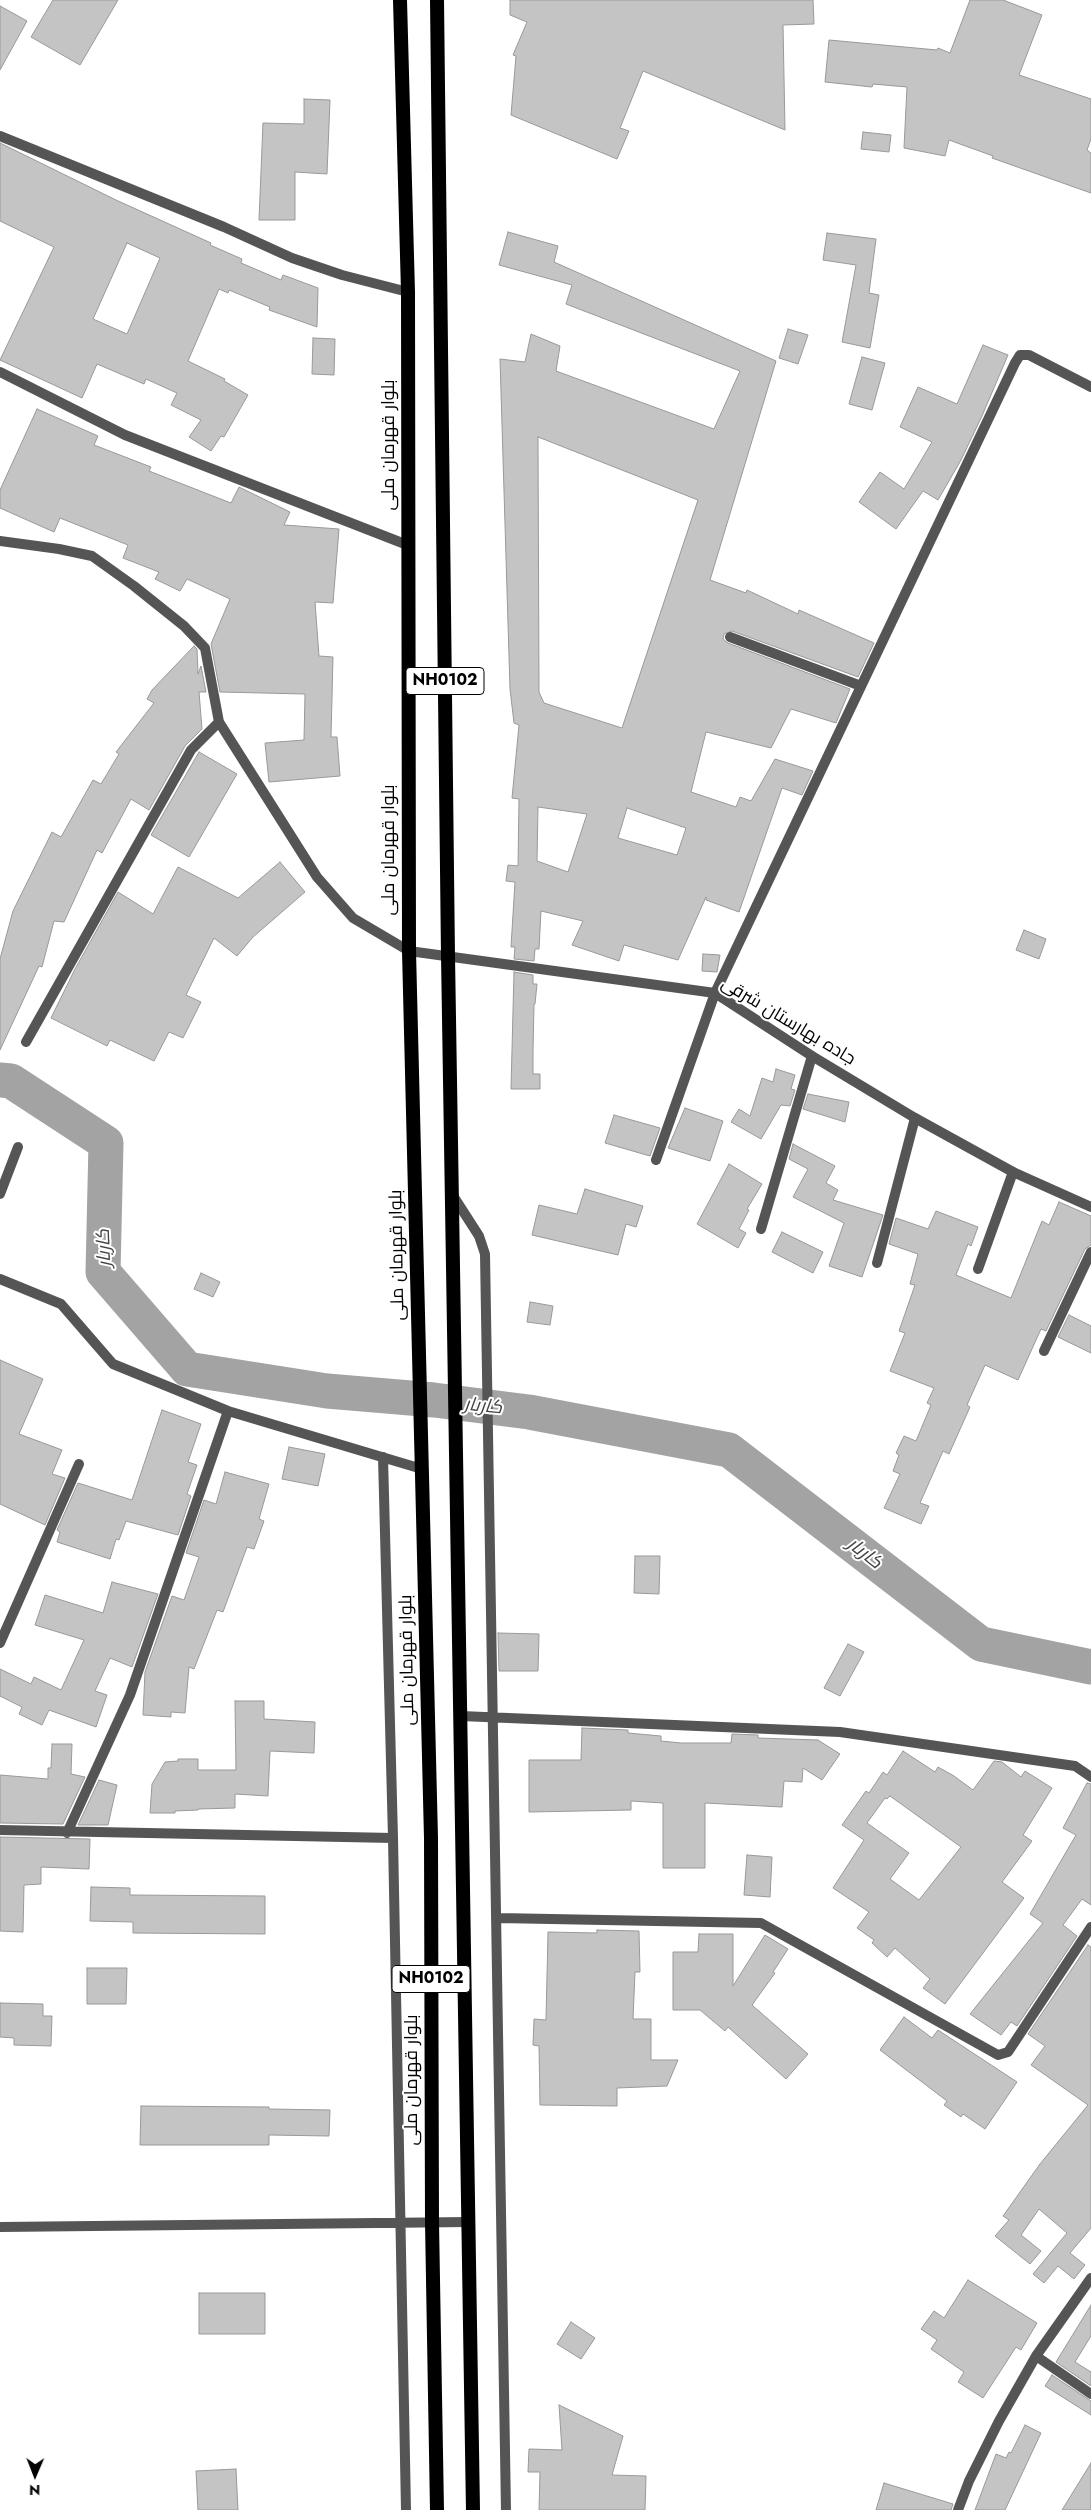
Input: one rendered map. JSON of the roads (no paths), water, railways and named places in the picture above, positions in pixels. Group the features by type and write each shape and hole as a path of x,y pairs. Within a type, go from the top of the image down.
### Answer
{"highway":[{"name":"بلوار قهرمان ملی","path":"400,0 408,292 410,546 409,951 431,1838 432,2222 437,2510"},
{"name":"NH0102","path":"437,0 448,956 472,2510"}],"street":[{"path":"0,136 216,224 292,258 342,275 408,292"},
{"path":"656,1160 715,994 1020,355 1029,355 1091,387"},
{"path":"0,372 125,435 410,546"},
{"path":"0,541 59,548 92,556 134,586 184,626 205,648 219,722 317,877 353,918 409,951"},
{"path":"730,637 861,686"},
{"path":"26,1042 191,750 219,722"},
{"name":"جاده بهارستان شرقی","path":"409,951 715,994 812,1056 915,1118 1013,1172 1091,1207"},
{"path":"761,1229 812,1056"},
{"path":"877,1263 915,1118"},
{"path":"0,1194 18,1148"},
{"path":"978,1269 1013,1172"},
{"path":"452,1194 479,1236 485,1254 487,1439 498,1918 506,2510"},
{"path":"1044,1351 1091,1252"},
{"path":"0,1279 61,1304 113,1364 228,1411 422,1468"},
{"path":"67,1833 130,1695 228,1411"},
{"path":"383,1457 393,1838 406,2510"},
{"path":"0,1643 78,1464"},
{"path":"461,1716 840,1732 1075,1766 1091,1777"},
{"path":"0,1830 67,1833 393,1838"},
{"path":"498,1918 761,1923 998,2054 1008,2052 1091,1927"},
{"path":"0,2227 469,2222"},
{"path":"958,2510 969,2481 1036,2356 1091,2278"},
{"path":"1036,2356 1091,2394"}],"waterway":[{"name":"کاربار","path":"0,1080 11,1081 106,1143 103,1272 187,1369 327,1391 434,1400 529,1412 729,1450 981,1644 1091,1667"}]}
